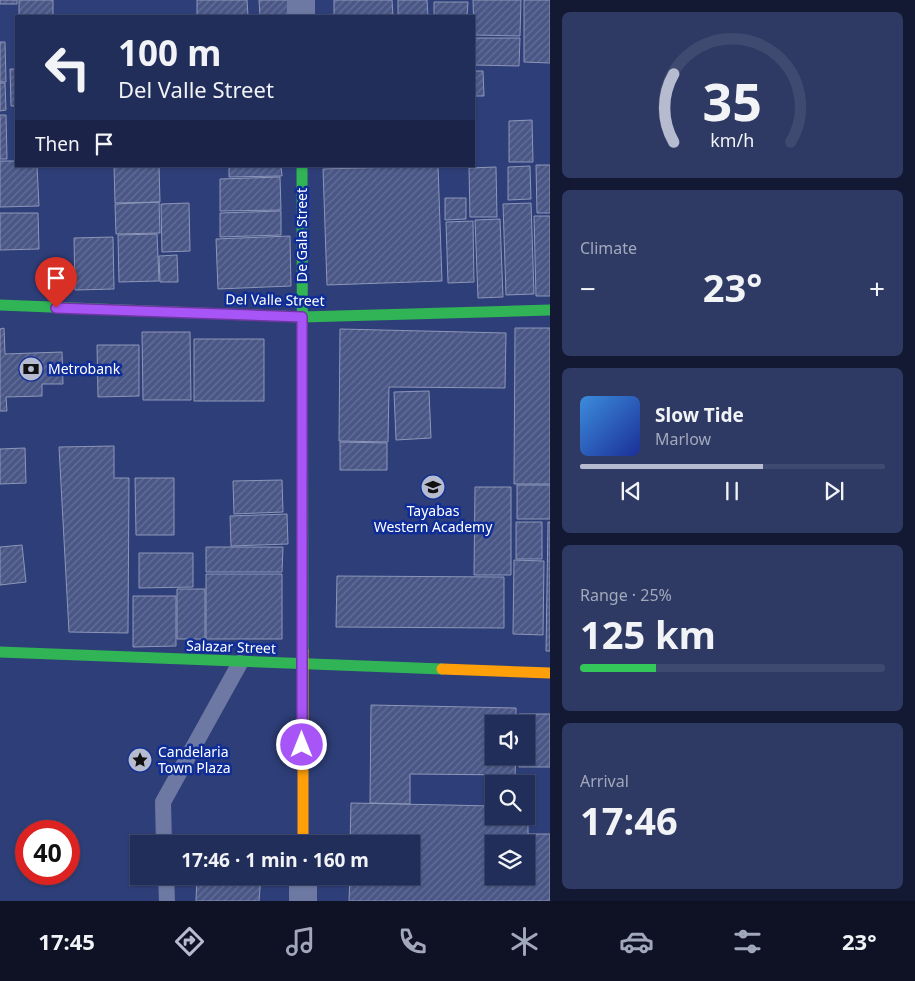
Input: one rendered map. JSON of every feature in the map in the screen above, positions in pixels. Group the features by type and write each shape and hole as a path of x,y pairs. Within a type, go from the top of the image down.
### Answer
{"street":[{"path":"302,0 302,15"},
{"name":"De Gala Street","path":"302,167 302,835"},
{"name":"Del Valle Street","path":"0,305 302,317 550,310"},
{"name":"Salazar Street","path":"0,652 240,663 550,673"},
{"path":"302,885 302,901"}],"lane":[{"path":"164,835 163,802 240,663"},
{"path":"166,885 166,901"}],"building":[{"path":"0,0 17,0 17,4 0,4"},
{"path":"19,0 53,0 53,15 19,15"},
{"path":"197,0 247,0 248,15 197,15"},
{"path":"259,0 291,0 292,15 260,15"},
{"path":"334,0 392,0 393,15 334,15"},
{"path":"398,0 427,0 428,15 398,15"},
{"path":"473,0 521,0 520,36 475,35 475,15 473,15"},
{"path":"524,0 550,0 550,63 524,62"},
{"path":"434,2 468,2 467,15 434,15"},
{"path":"475,38 520,38 519,66 475,65"},
{"path":"0,42 5,42 6,82 0,82"},
{"path":"10,69 15,69 15,106 11,106"},
{"path":"475,71 483,71 484,96 475,96"},
{"path":"0,83 5,83 6,110 0,111"},
{"path":"0,115 6,115 7,159 0,159"},
{"path":"532,120 533,162 509,162 509,121"},
{"path":"0,161 15,161 15,167 37,167 39,206 0,207"},
{"path":"536,165 550,165 550,213 537,213"},
{"path":"530,166 531,199 508,200 508,167"},
{"path":"114,167 159,167 160,202 115,203"},
{"path":"229,167 281,167 282,176 229,177"},
{"path":"438,167 442,281 327,285 323,169"},
{"path":"496,167 497,217 470,217 469,168"},
{"path":"280,177 281,210 220,211 220,179"},
{"path":"445,198 466,198 466,219 445,220"},
{"path":"159,202 160,233 116,234 115,204"},
{"path":"189,203 190,251 162,252 161,204"},
{"path":"531,203 534,294 506,295 503,204"},
{"path":"281,211 281,235 220,237 220,213"},
{"path":"0,213 38,213 39,249 0,250"},
{"path":"534,216 550,216 550,296 536,296"},
{"path":"500,219 503,297 478,298 475,220"},
{"path":"473,221 474,282 448,283 446,222"},
{"path":"157,234 159,281 119,282 118,235"},
{"path":"290,236 291,286 218,289 216,239"},
{"path":"113,237 114,289 75,290 74,238"},
{"path":"177,255 178,282 160,282 159,256"},
{"name":"Metrobank","path":"4,328 5,354 62,352 63,384 42,384 42,396 6,397 7,411 0,411 0,329"},
{"path":"515,328 550,328 550,484 514,484"},
{"path":"340,329 506,333 505,388 389,387 388,442 339,441"},
{"path":"142,332 190,332 191,400 143,400"},
{"path":"194,339 264,339 264,401 194,401"},
{"path":"97,345 139,345 139,396 98,397"},
{"path":"429,391 431,438 396,440 394,392"},
{"path":"340,442 387,443 387,470 340,470"},
{"path":"114,446 114,478 129,478 128,633 69,632 59,447"},
{"path":"25,448 26,483 0,484 0,449"},
{"path":"135,478 174,478 174,535 136,535"},
{"path":"282,480 283,512 234,514 233,481"},
{"path":"517,485 550,485 550,519 517,519"},
{"path":"475,487 511,487 511,575 474,575"},
{"path":"287,514 288,544 231,546 230,516"},
{"path":"516,522 542,522 542,559 516,559"},
{"path":"548,522 550,522 550,651 546,651"},
{"path":"22,545 26,582 0,585 0,547"},
{"path":"206,547 283,547 282,572 206,572"},
{"path":"139,553 193,553 193,587 139,588"},
{"path":"514,560 544,561 543,635 513,634"},
{"path":"206,574 282,574 282,639 206,639"},
{"path":"337,576 504,577 504,628 336,627"},
{"path":"177,589 205,589 205,639 177,639"},
{"path":"133,596 176,596 176,646 133,647"},
{"path":"371,705 516,708 516,715 485,715 485,765 516,765 515,775 410,774 410,804 370,803"},
{"path":"550,714 550,767 519,767 519,765 535,765 535,715 519,715"},
{"path":"351,803 485,806 485,825 528,825 528,834 550,834 550,901 349,901 350,885 420,885 420,835 350,835"},
{"path":"197,885 260,885 259,901 196,901"}],"traffic: fast":[{"path":"302,167 303,651"},
{"path":"0,305 302,317 550,310"},
{"path":"0,652 442,669"}],"traffic: slow":[{"path":"303,651 303,835"},
{"path":"442,669 550,673"}],"place":[{"name":"Metrobank","path":"31,369"},
{"name":"Tayabas Western Academy","path":"433,487"},
{"name":"Candelaria Town Plaza","path":"140,760"}],"route":[{"path":"56,308 302,317 302,745"}]}
